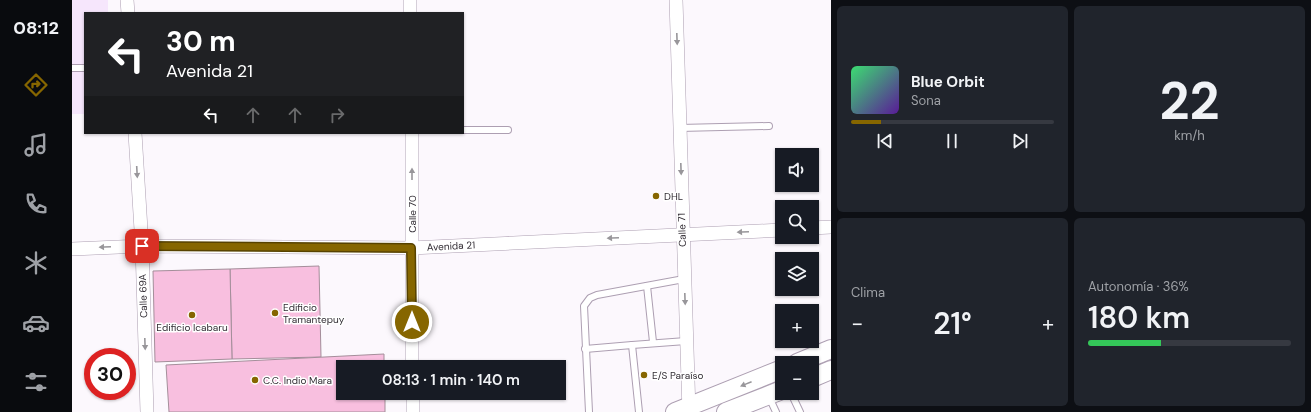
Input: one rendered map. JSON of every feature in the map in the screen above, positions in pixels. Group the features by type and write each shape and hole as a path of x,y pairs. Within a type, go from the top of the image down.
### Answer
{"main road":[{"path":"814,356 831,349"},
{"path":"819,375 831,370"},
{"path":"684,410 775,372"},
{"path":"726,412 775,392"}],"street":[{"path":"127,0 128,12"},
{"path":"410,0 410,12"},
{"name":"Calle 71","path":"676,0 686,341 684,410"},
{"name":"Calle 69A","path":"135,134 142,246 147,412"},
{"name":"Calle 70","path":"412,134 412,360"},
{"path":"819,228 831,228"},
{"name":"Avenida 21","path":"72,248 142,246 411,248 775,230"},
{"path":"412,400 413,412"}],"lane":[{"path":"72,68 84,68"},
{"path":"679,128 769,126"},
{"path":"464,130 508,130"},
{"path":"589,412 584,306 590,298 597,295 684,279"},
{"path":"647,286 653,342"},
{"path":"586,349 653,342 686,341"},
{"path":"632,345 639,412"},
{"path":"775,400 776,412"},
{"path":"794,400 800,412"}],"shaded area":[{"path":"72,0 108,0 108,12 84,12 84,114 72,114"}],"building":[{"name":"Edificio Tramantepuy","path":"319,266 321,357 232,359 230,269"},
{"name":"Edificio Icabaru","path":"230,269 232,359 155,362 153,271"},
{"name":"C.C. Indio Mara","path":"384,354 384,360 336,360 336,400 385,400 385,412 169,412 166,365"}],"place":[{"name":"DHL","path":"656,196"},
{"name":"Edificio Tramantepuy","path":"275,313"},
{"name":"Edificio Icabaru","path":"192,315"},
{"name":"E/S Paraíso","path":"644,375"},
{"name":"C.C. Indio Mara","path":"255,380"}],"route":[{"path":"142,246 411,248 412,322"}]}
